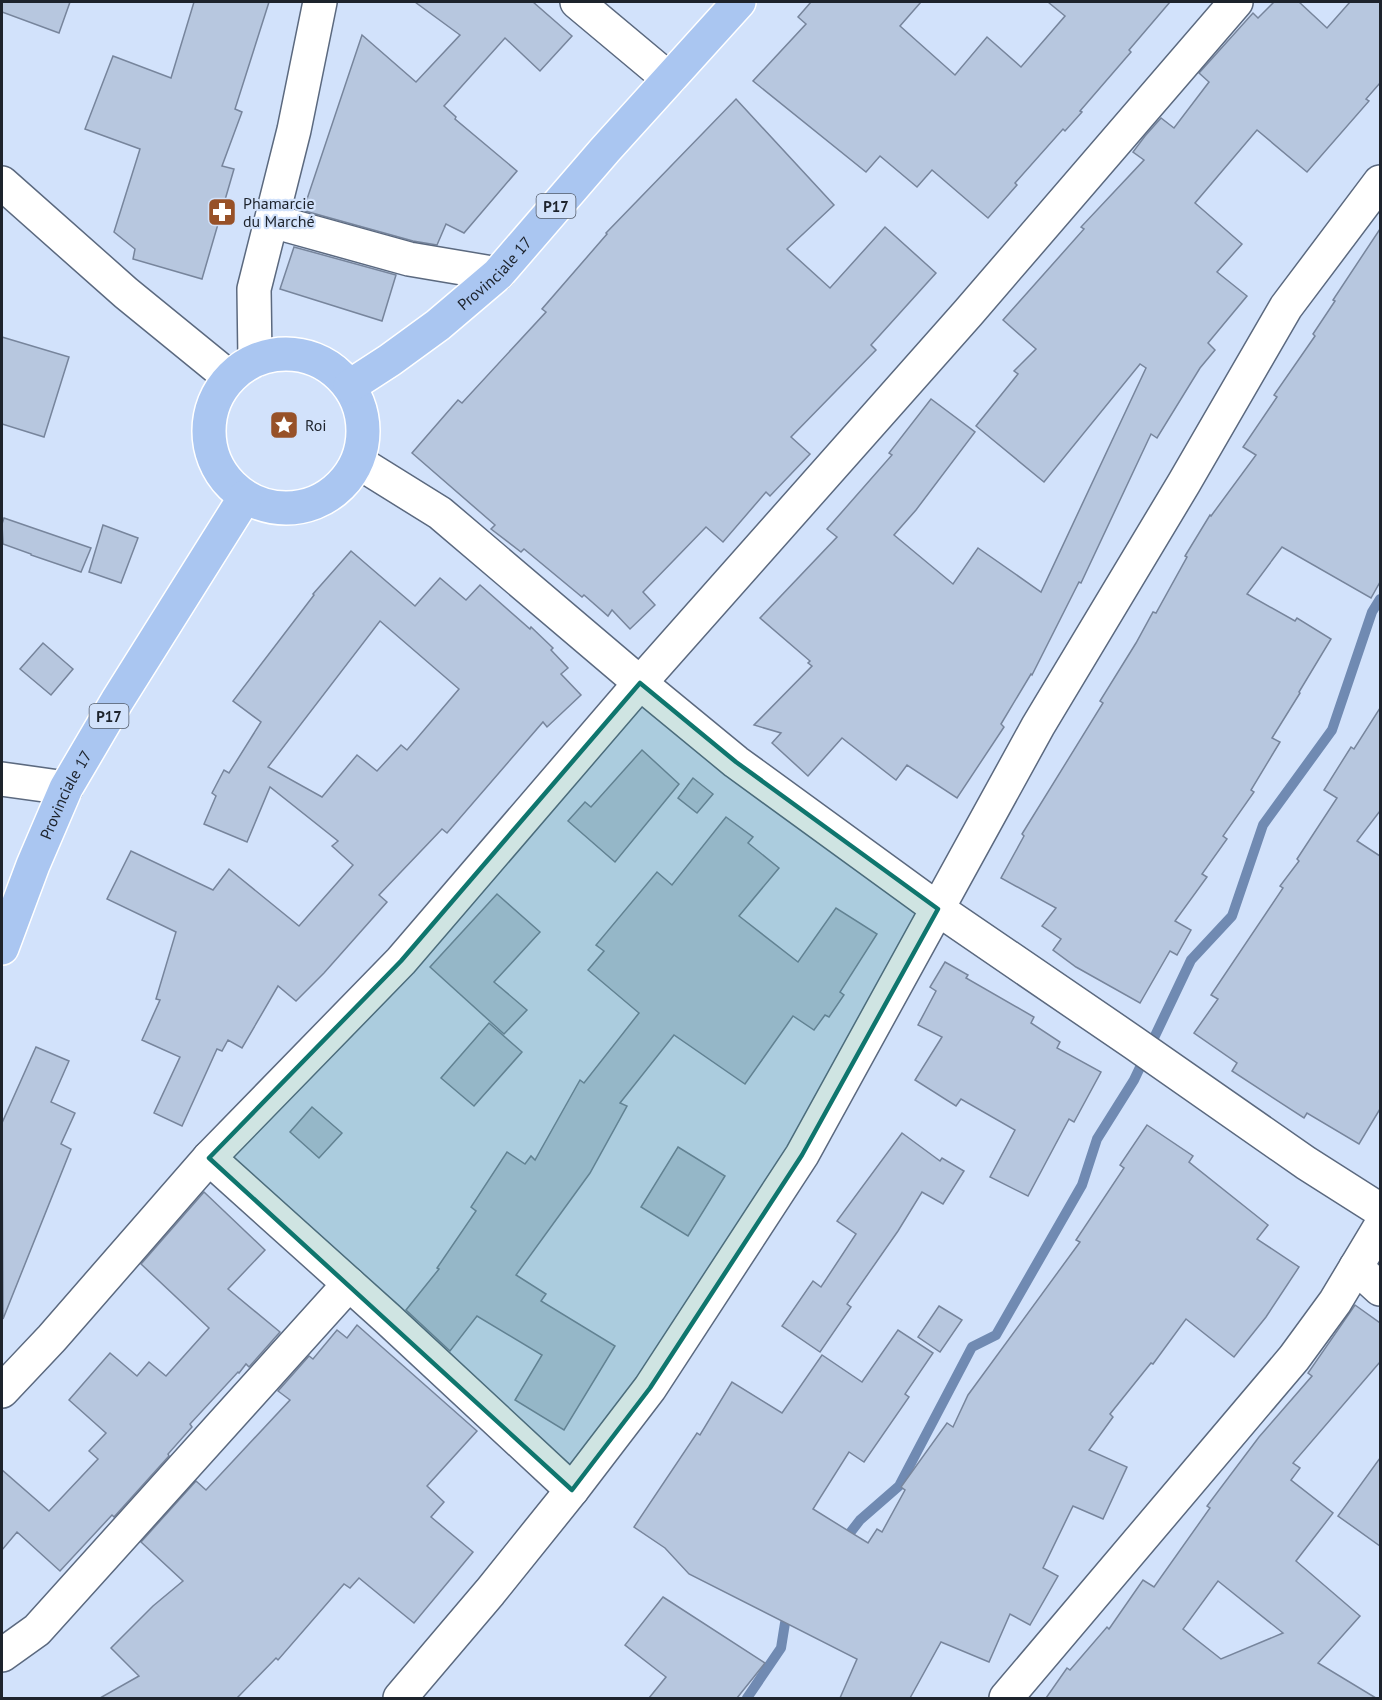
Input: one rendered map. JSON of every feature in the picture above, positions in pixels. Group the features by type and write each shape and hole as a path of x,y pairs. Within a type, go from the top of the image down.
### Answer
{"main road":[{"name":"Provinciale 17","path":"350,386 419,339 498,274 605,150 739,2"},
{"path":"290,353 324,363 350,386 364,423 358,462 339,489 310,506 276,509 245,497 220,474 208,441 211,407 242,369 290,353"},
{"name":"Provinciale 17","path":"2,948 33,865 66,788 117,701 245,497"}],"street":[{"path":"2,183 126,293 242,369 254,290 294,130 320,2"},
{"path":"577,2 669,79"},
{"path":"2,1391 52,1338 209,1158 401,961 640,683 968,313 1236,2"},
{"path":"400,1698 490,1592 650,1388 802,1155 1038,726 1184,483 1286,307 1380,182"},
{"path":"272,221 409,259 498,274"},
{"path":"358,462 440,513 736,762 938,909 1306,1163 1380,1210"},
{"path":"2,779 66,788"},
{"path":"209,1158 572,1490"},
{"path":"1006,1698 1294,1358 1335,1302 1380,1227"},
{"path":"1356,1267 1380,1289"},
{"path":"2,1655 37,1630 349,1284"}],"highlighted area":[{"path":"640,683 736,762 938,909 802,1155 650,1388 572,1490 209,1158 401,961"}],"building":[{"path":"2,2 70,2 59,33 2,12"},
{"path":"194,2 269,2 235,109 242,112 222,166 234,169 202,279 133,259 135,249 114,232 140,149 85,129 113,56 171,78"},
{"path":"415,2 533,2 572,36 540,71 505,38 444,106 456,117 455,119 517,171 464,233 446,224 437,245 413,241 305,211 304,208 362,35 416,82 460,35"},
{"path":"811,2 921,2 900,26 955,75 987,37 1021,67 1065,16 1048,2 1170,2 1080,111 1082,112 1065,131 1063,129 1015,183 1017,185 988,218 932,170 917,187 880,156 866,172 753,81 806,24 798,17"},
{"path":"1274,2 1299,2 1327,28 1350,2 1380,2 1380,83 1366,99 1369,101 1307,172 1257,130 1195,203 1242,244 1217,272 1247,296 1208,343 1215,350 1200,368 1157,438 1151,434 1081,583 1079,582 1032,675 1001,724 1004,727 957,798 907,765 896,780 842,738 808,776 772,743 781,733 754,725 812,666 808,663 810,661 760,618 837,537 827,529 892,455 889,453 931,399 975,432 916,510 894,535 953,584 978,548 1041,592 1146,368 1140,364 1044,482 976,426 1018,374 1014,371 1036,349 1003,320 1084,229 1081,227 1144,160 1133,152 1145,136 1161,118 1174,128 1209,82 1199,73 1253,13 1258,18"},
{"path":"736,99 834,205 787,249 830,288 885,227 936,273 871,345 876,350 791,437 810,454 770,496 766,492 723,542 706,527 643,592 655,605 630,629 612,610 608,616 524,549 521,552 491,529 495,525 412,453 458,400 462,403 546,312 542,309 606,233"},
{"path":"1380,229 1380,582 1371,598 1282,547 1247,594 1295,621 1297,618 1331,639 1272,738 1280,742 1251,790 1254,792 1223,836 1227,839 1202,874 1207,877 1175,921 1191,930 1177,955 1170,951 1140,1003 1076,967 1053,950 1061,939 1042,926 1056,908 1001,878 1024,836 1022,834 1103,703 1100,701 1153,612 1156,613 1187,557 1185,556 1210,515 1256,455 1243,447 1277,397 1274,395 1315,336 1313,334 1335,301 1333,300"},
{"path":"294,247 396,275 382,321 280,289"},
{"path":"2,337 69,357 44,437 2,424"},
{"path":"4,518 91,548 81,572 3,544"},
{"path":"103,525 138,538 121,583 89,572"},
{"path":"351,551 415,606 440,578 466,600 480,585 553,648 551,650 568,668 561,674 581,695 547,727 543,722 447,833 442,829 379,895 387,902 296,1001 278,986 242,1048 228,1040 222,1051 217,1049 182,1126 154,1113 180,1057 142,1040 160,1000 156,999 176,932 107,899 131,851 213,890 229,869 299,926 353,865 332,846 338,841 270,787 247,842 204,824 216,796 212,793 224,770 229,773 261,722 233,701 313,594","holes":["380,621 459,689 407,750 401,745 377,771 357,755 322,797 268,767"]},
{"path":"43,643 73,669 51,695 20,669"},
{"path":"1380,708 1380,811 1357,841 1380,856 1380,1109 1359,1144 1307,1113 1304,1118 1232,1071 1237,1063 1194,1033 1218,999 1211,995 1283,888 1280,886 1299,861 1297,859 1337,798 1324,790 1351,747 1354,749"},
{"path":"642,750 679,784 615,862 568,821 585,802 591,807"},
{"path":"693,778 713,794 697,813 678,798"},
{"path":"726,817 753,837 748,843 779,868 739,916 798,962 836,908 877,934 840,992 844,995 829,1017 825,1015 814,1030 793,1016 745,1084 674,1035 620,1103 627,1106 590,1173 516,1275 546,1294 541,1301 615,1346 564,1430 515,1400 542,1355 477,1316 450,1351 406,1310 439,1269 437,1268 476,1211 471,1207 507,1152 525,1164 531,1156 535,1160 580,1080 584,1083 639,1013 588,970 604,951 596,945 657,872 672,885"},
{"path":"497,894 540,932 494,982 527,1010 504,1034 430,967"},
{"path":"945,962 968,975 966,978 1034,1017 1031,1023 1060,1042 1057,1048 1101,1072 1074,1122 1069,1119 1028,1196 990,1177 1015,1130 961,1099 956,1106 915,1080 942,1037 918,1025 936,991 930,987"},
{"path":"489,1023 522,1052 474,1106 441,1078"},
{"path":"36,1047 69,1061 51,1102 75,1113 61,1144 71,1149 3,1319 2,1123"},
{"path":"312,1107 342,1133 319,1158 290,1132"},
{"path":"1147,1125 1193,1156 1189,1162 1268,1225 1257,1239 1299,1267 1266,1317 1234,1357 1186,1319 1153,1364 1151,1363 1110,1414 1113,1417 1089,1450 1127,1467 1103,1519 1073,1506 1043,1568 1058,1576 1030,1625 1010,1614 989,1662 941,1642 910,1698 840,1698 857,1659 689,1574 665,1548 634,1527 697,1433 700,1435 732,1382 782,1413 822,1355 862,1382 898,1330 933,1353 905,1394 909,1397 864,1462 849,1452 813,1509 868,1543 877,1529 882,1532 905,1490 901,1487 947,1423 953,1427 968,1395 1080,1242 1076,1240 1124,1168 1120,1165"},
{"path":"902,1133 940,1161 942,1158 964,1171 943,1204 922,1192 847,1304 851,1307 820,1352 782,1326 813,1281 821,1287 856,1234 837,1221"},
{"path":"678,1147 725,1176 688,1236 641,1207"},
{"path":"204,1192 265,1250 228,1289 280,1332 249,1367 246,1364 190,1424 192,1427 168,1454 169,1456 114,1517 112,1515 60,1571 17,1532 2,1550 2,1470 49,1511 98,1459 89,1451 106,1433 69,1400 110,1353 137,1376 149,1362 166,1376 209,1328 141,1264"},
{"path":"1355,1305 1380,1323 1380,1362 1293,1463 1300,1468 1291,1480 1333,1513 1296,1561 1360,1616 1318,1663 1376,1698 1046,1698 1067,1668 1070,1670 1107,1627 1109,1629 1143,1580 1154,1587 1210,1508 1207,1506 1259,1437 1312,1376 1308,1373","holes":["1218,1581 1283,1633 1221,1659 1183,1629"]},
{"path":"939,1306 962,1320 940,1352 918,1337"},
{"path":"357,1325 477,1431 427,1486 444,1502 431,1517 473,1552 414,1623 359,1578 350,1588 344,1584 278,1660 276,1658 237,1698 100,1698 139,1676 111,1648 153,1606 183,1581 141,1542 196,1481 206,1490 290,1400 278,1391 309,1356 313,1359 337,1330 347,1338"},
{"path":"1380,1458 1380,1546 1338,1516"},
{"path":"663,1597 765,1663 737,1698 649,1698 666,1677 625,1645"}],"waterway":[{"path":"843,1542 860,1520 899,1486 972,1347 996,1335 1082,1185 1097,1139 1134,1080 1191,960 1232,916 1263,825 1332,730 1372,612 1380,599"},
{"path":"747,1698 781,1648 785,1623 792,1613"}],"place":[{"name":"Phamarcie du Marché","path":"222,212"},
{"name":"Roi","path":"284,425"}]}
